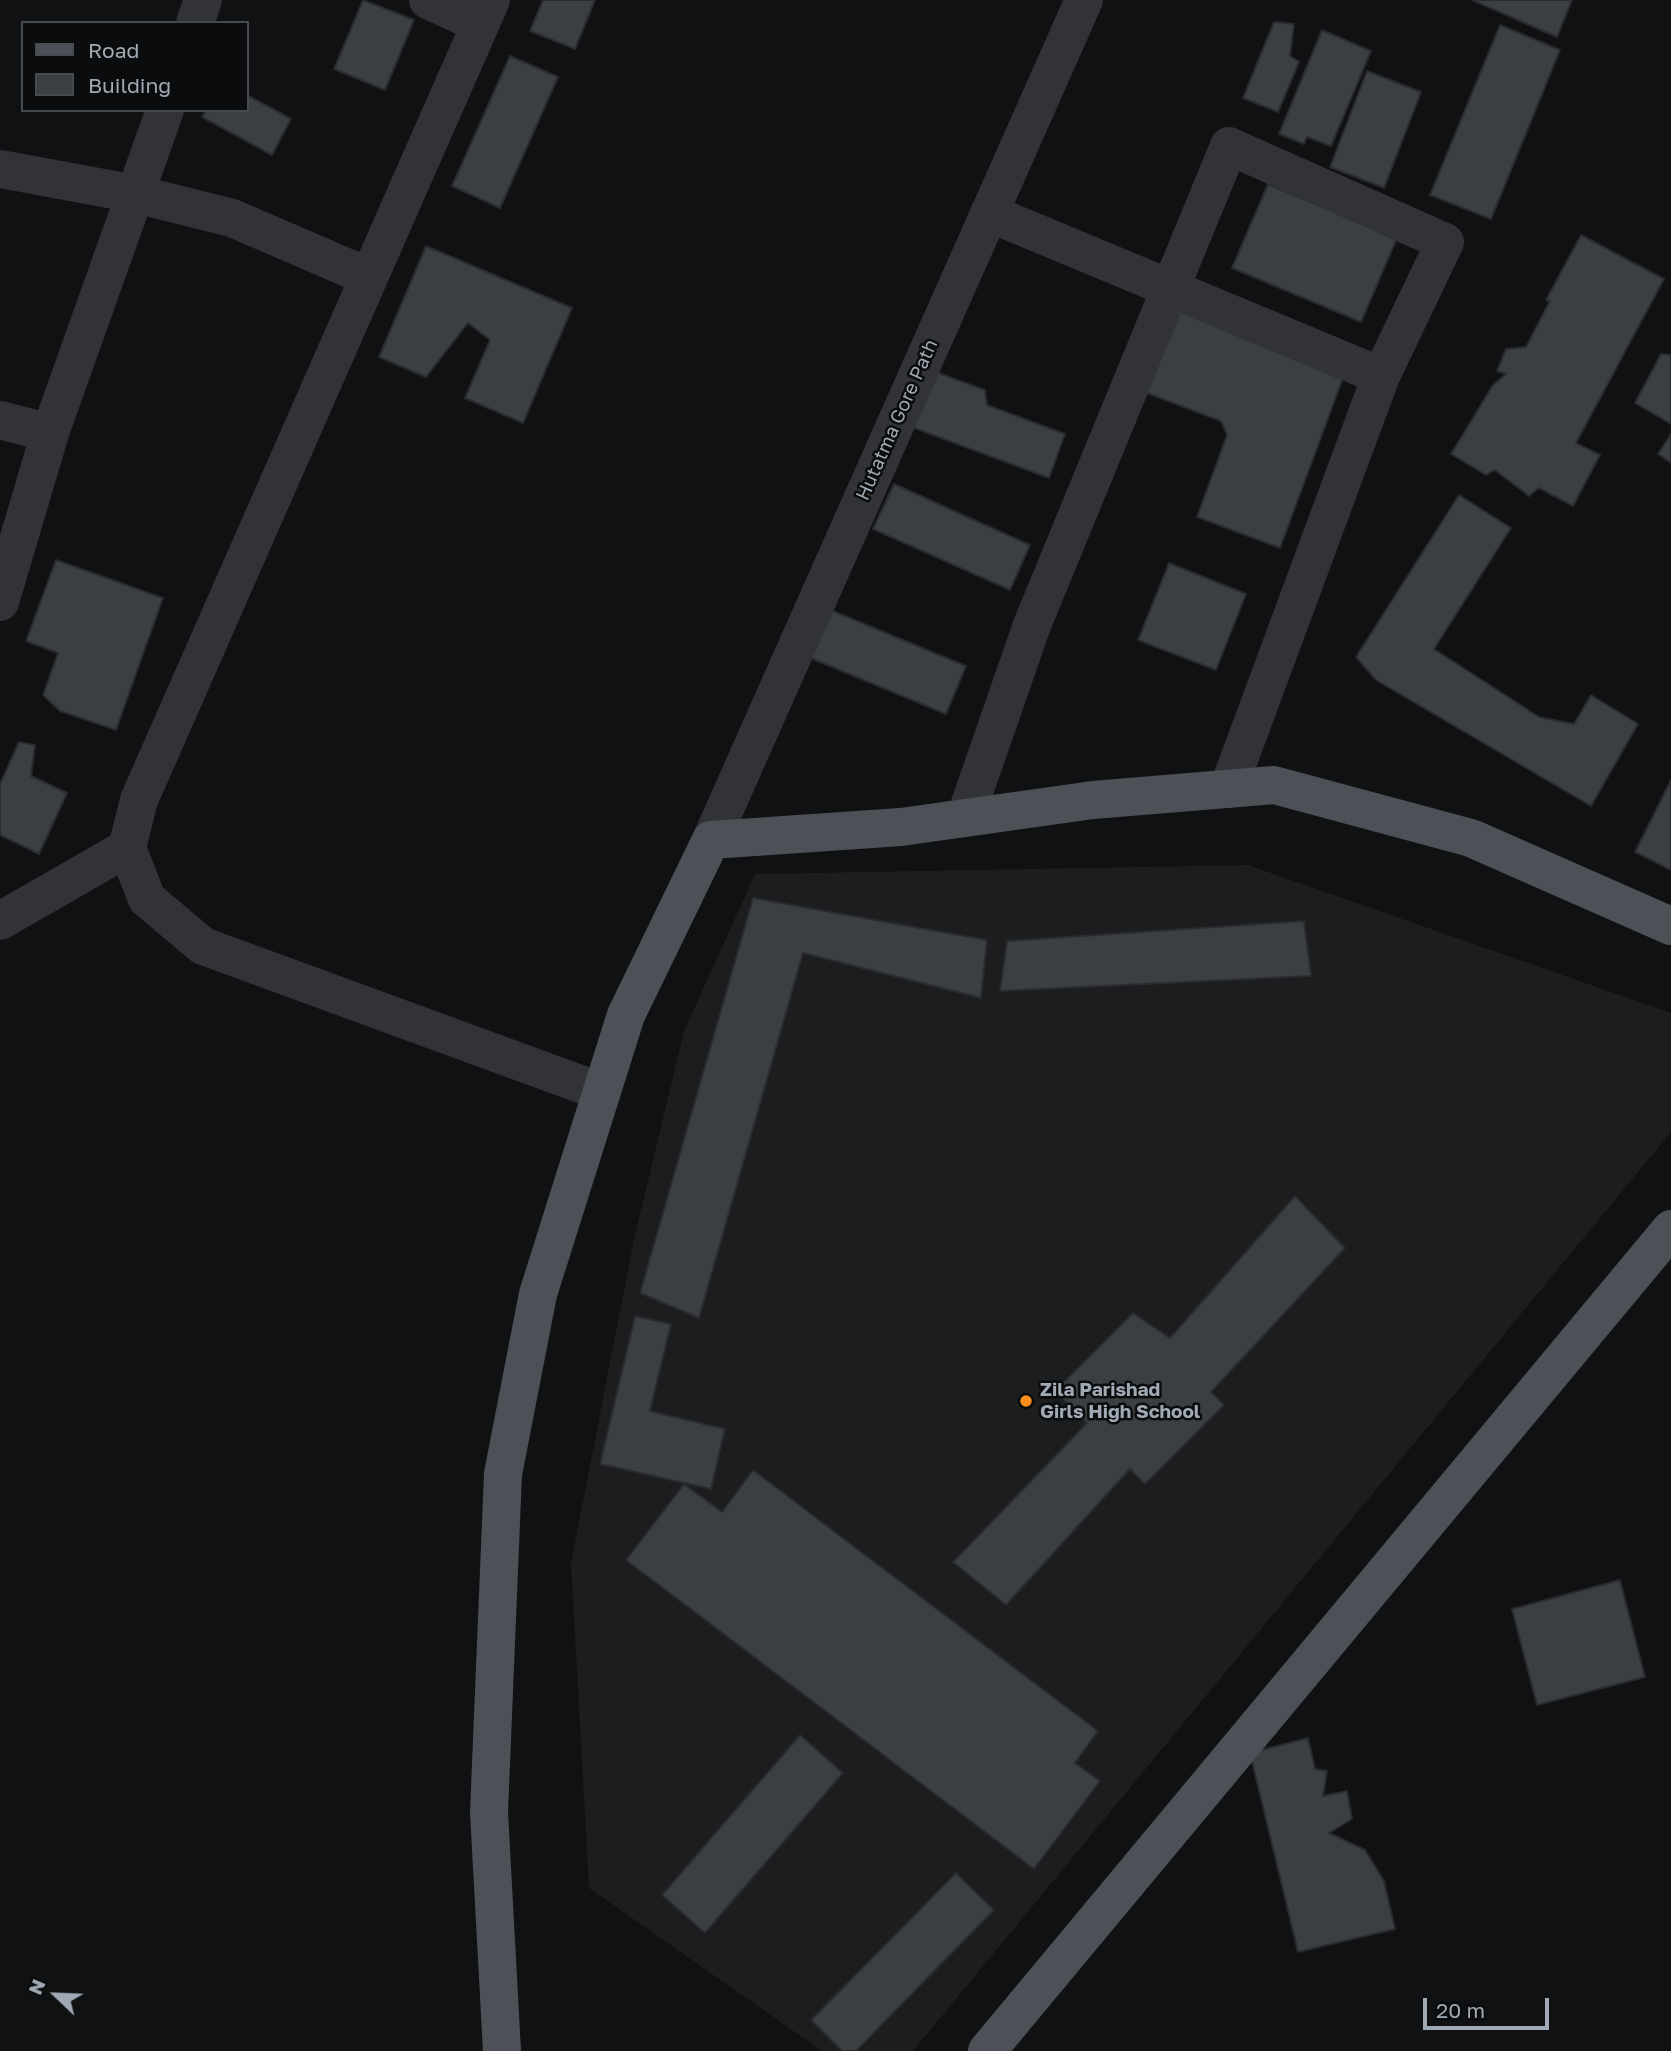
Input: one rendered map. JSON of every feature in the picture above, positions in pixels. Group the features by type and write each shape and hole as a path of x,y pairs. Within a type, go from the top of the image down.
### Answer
{"main road":[{"path":"502,2051 489,1812 503,1474 538,1294 626,1015 711,840 901,827 1093,800 1274,785 1471,838 1671,926"},
{"path":"987,2051 1671,1229"}],"street":[{"path":"196,21 203,0"},
{"path":"428,0 486,12 139,800 127,848 147,899 203,946 601,1092"},
{"name":"Hutatma Gore Path","path":"711,840 1084,0"},
{"path":"0,602 50,433 164,112"},
{"path":"965,818 1032,625 1229,146 1445,243 1381,376 1228,789"},
{"path":"0,169 136,194 232,218 369,277"},
{"path":"989,213 1381,376"},
{"path":"0,420 50,433"},
{"path":"0,921 127,848"}],"shaded area":[{"name":"Zila Parishad Girls High School","path":"1248,865 1671,1013 1671,1132 913,2051 822,2051 589,1888 571,1563 634,1239 684,1031 755,874"}],"building":[{"path":"363,0 414,20 385,90 334,69"},
{"path":"543,0 595,0 575,49 530,31"},
{"path":"1472,0 1572,0 1557,37"},
{"path":"1274,22 1294,24 1290,56 1299,62 1278,112 1243,98"},
{"path":"1500,25 1560,50 1491,219 1430,195"},
{"path":"1322,30 1371,51 1331,146 1307,137 1304,144 1279,134"},
{"path":"510,56 558,77 500,208 452,186"},
{"path":"1367,71 1421,92 1384,188 1330,167"},
{"path":"248,96 291,119 272,155 202,117 205,112 248,112"},
{"path":"1268,184 1397,238 1361,322 1232,268"},
{"path":"1581,235 1664,279 1576,443 1600,455 1573,506 1539,488 1529,496 1495,470 1486,475 1451,454 1493,385 1506,374 1497,371 1506,349 1526,347 1550,301 1546,300"},
{"path":"426,246 572,308 523,423 465,398 490,340 468,323 426,377 379,357"},
{"path":"1177,304 1347,367 1280,548 1197,517 1227,435 1221,421 1144,392"},
{"path":"1661,354 1671,355 1671,424 1635,403"},
{"path":"927,369 985,390 987,405 1065,434 1049,478 906,425"},
{"path":"1671,434 1671,463 1658,454"},
{"path":"894,484 1030,545 1010,590 873,529"},
{"path":"1459,495 1511,528 1434,649 1539,717 1574,724 1591,695 1638,724 1591,806 1376,680 1356,657"},
{"path":"56,560 163,598 116,730 60,711 43,695 58,653 26,641"},
{"path":"1169,563 1246,594 1216,670 1138,640"},
{"path":"828,609 966,666 946,714 808,657"},
{"path":"19,742 35,745 31,776 67,793 39,854 0,835 0,784"},
{"path":"1671,780 1671,870 1635,852"},
{"path":"753,898 987,940 981,998 803,953 699,1318 640,1293"},
{"path":"1304,921 1311,976 1000,991 1007,941"},
{"path":"1295,1196 1345,1248 1211,1392 1224,1405 1145,1484 1130,1469 1006,1605 953,1562 1087,1423 1055,1391 1133,1313 1170,1338"},
{"path":"635,1316 671,1324 650,1411 725,1429 711,1489 600,1464"},
{"path":"753,1470 1098,1731 1075,1763 1100,1781 1034,1869 626,1560 684,1484 722,1512"},
{"path":"1620,1580 1645,1677 1537,1705 1512,1609"},
{"path":"800,1735 843,1773 705,1933 662,1895"},
{"path":"1308,1738 1315,1769 1327,1771 1323,1796 1347,1791 1352,1819 1329,1833 1365,1850 1384,1881 1395,1929 1298,1952 1250,1753"},
{"path":"956,1873 994,1910 856,2051 842,2051 811,2020"}],"place":[{"name":"Zila Parishad Girls High School","path":"1026,1401"}]}
